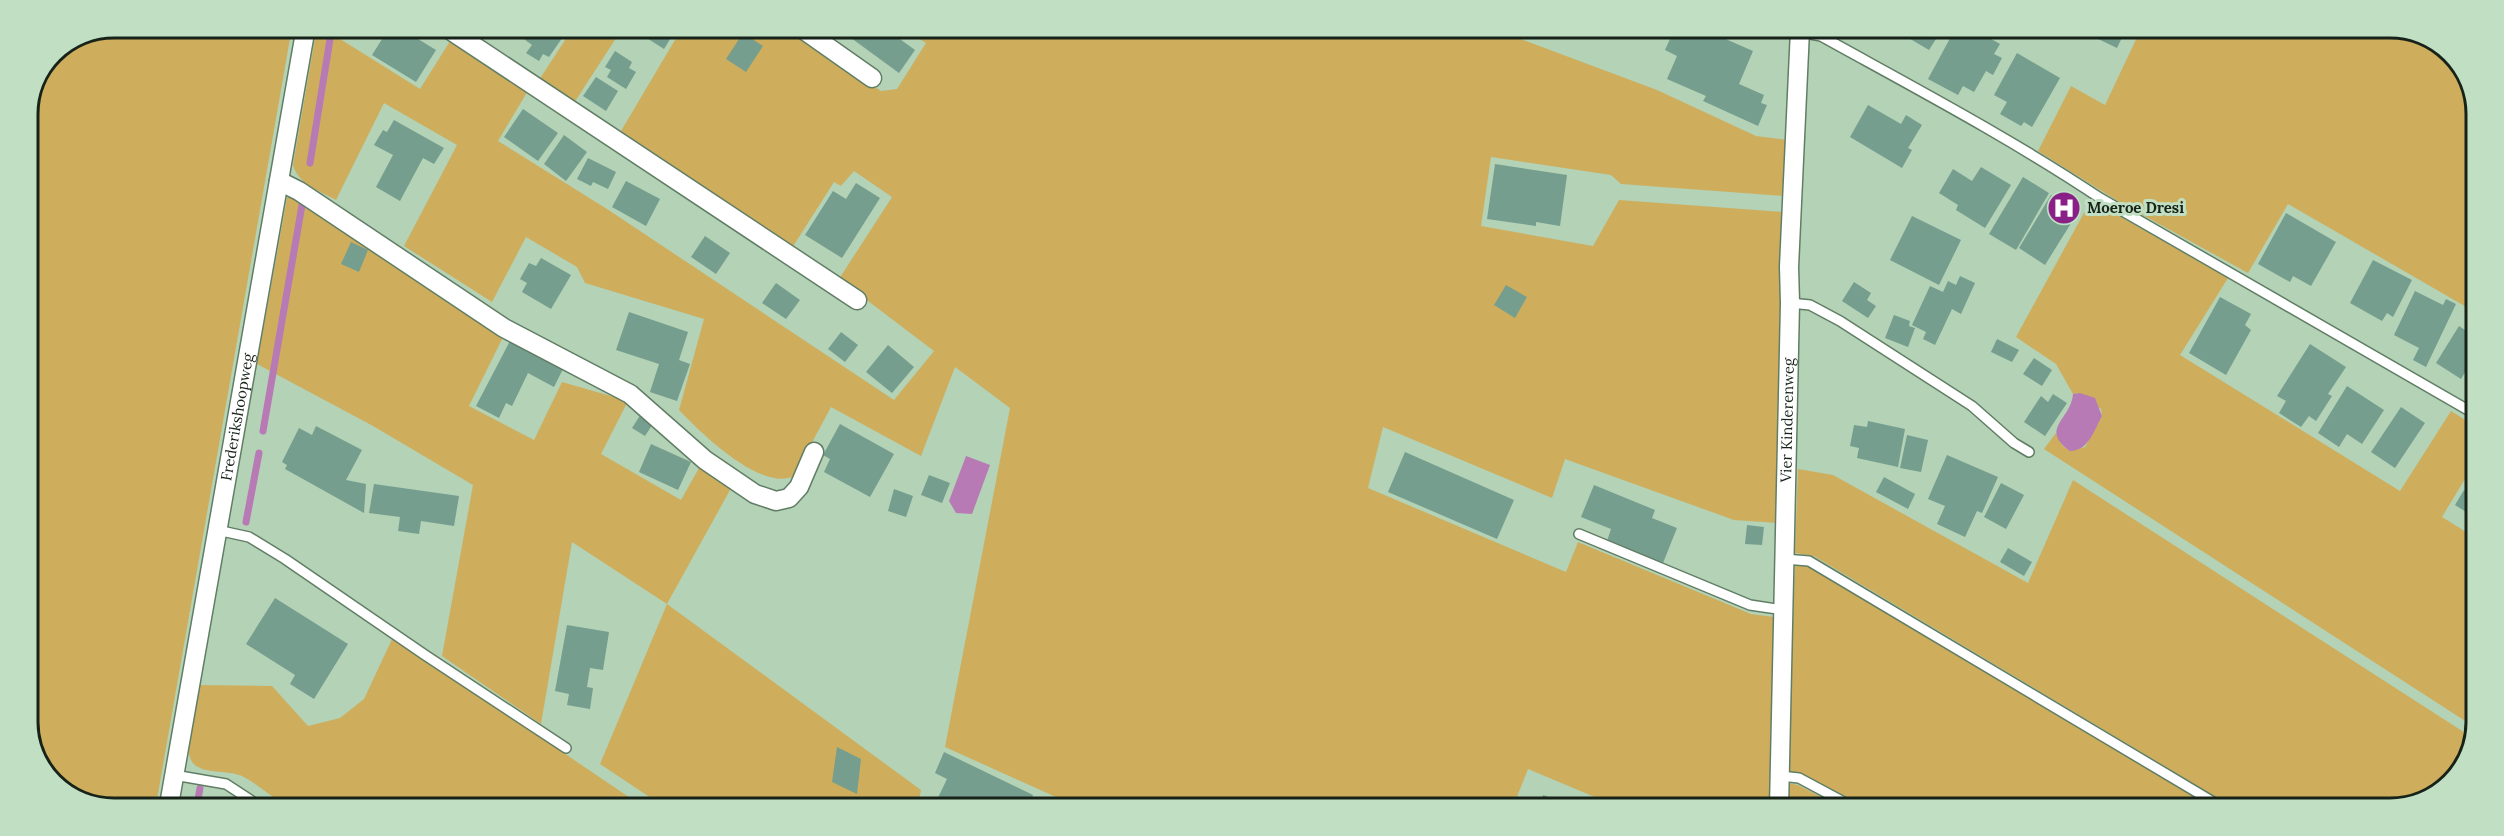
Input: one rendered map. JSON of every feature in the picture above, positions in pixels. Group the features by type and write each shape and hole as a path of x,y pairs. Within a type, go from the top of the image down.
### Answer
{"street":[{"name":"Frederikshoopweg","path":"170,798 304,38"},
{"path":"462,38 857,300"},
{"path":"815,38 872,78"},
{"name":"Vier Kinderenweg","path":"1779,798 1789,267 1800,38"},
{"path":"279,182 299,191 504,328 630,394 705,460 754,494 776,501 789,498 799,487 814,452"}],"lane":[{"path":"1825,38 2046,162 2100,198 2466,409"},
{"path":"1790,303 1810,305 1840,321 1972,406 2014,443 2029,452"},
{"path":"217,531 249,537 285,559 566,748"},
{"path":"1579,534 1750,605 1783,610"},
{"path":"1784,559 1809,561 2207,798"},
{"path":"174,775 226,784 247,798"},
{"path":"1780,776 1799,778 1836,798"}],"shaded area":[{"path":"290,38 157,798 94,796 71,786 53,769 43,752 38,727 39,99 50,71 60,60 71,50 84,43 99,39"},
{"path":"315,38 339,38 420,89 452,38 529,89 498,141 607,209 894,400 934,351 839,279 892,197 854,171 841,186 834,182 792,248 621,131 676,38 799,38 881,91 897,89 926,43 918,38 1518,38 1657,90 1756,136 1787,140 1785,196 1621,184 1611,175 1491,157 1481,226 1593,246 1619,200 1785,212 1778,523 1734,520 1565,459 1552,498 1383,427 1368,488 1566,572 1578,542 1751,614 1774,617 1769,798 1597,798 1528,769 1517,798 1058,798 945,747 1010,408 955,367 921,456 831,407 794,476 780,479 765,476 732,458 679,410 704,319 585,283 577,267 526,237 492,302 404,246 457,145 384,103 336,200 305,182 293,165"},
{"path":"566,38 616,38 574,103 539,80"},
{"path":"2137,38 2400,38 2420,43 2448,63 2461,84 2464,94 2466,109 2466,307 2288,204 2248,273 2121,203 2038,151 2071,86 2105,105"},
{"path":"293,193 508,327 469,406 534,440 562,382 628,401 601,454 681,500 703,461 735,481 667,604 572,542 541,724 442,656 473,485 373,426 257,364 287,198"},
{"path":"2091,200 2228,278 2180,355 2400,491 2451,411 2466,420 2466,477 2442,517 2466,532 2466,721 2044,449 2056,433 2062,445 2070,451 2085,447 2102,416 2101,409 2080,393 2073,394 2056,364 2016,337"},
{"path":"2080,393 2095,398 2102,416 2086,444 2070,451 2061,443 2057,430 2071,403 2073,394"},
{"path":"966,456 990,465 972,514 956,513 949,501"},
{"path":"1798,469 1833,475 2028,583 2073,480 2466,733 2464,742 2454,765 2437,783 2424,791 2405,797 2218,798 1814,556 1795,553"},
{"path":"1795,564 1808,566 2197,798 1849,798 1801,773 1788,773"},
{"path":"667,604 921,790 920,798 651,798 600,764"},
{"path":"393,637 630,798 274,798 242,776 201,768 191,760 188,740 198,685 272,686 308,726 340,718 364,699"},
{"path":"1787,783 1798,785 1823,798 1786,798"}],"building":[{"path":"383,38 416,38 436,50 416,82 372,55"},
{"path":"562,38 549,57 543,54 539,61 526,53 532,45 524,39"},
{"path":"647,38 671,38 664,49"},
{"path":"740,38 751,38 763,46 746,72 726,59"},
{"path":"851,38 898,38 915,50 899,73"},
{"path":"1670,38 1723,38 1753,51 1739,84 1764,95 1761,103 1767,105 1758,126 1703,101 1706,96 1667,79 1677,56 1665,50"},
{"path":"1909,38 1937,38 1929,50"},
{"path":"1950,38 1989,38 2000,44 1994,54 2002,58 1993,75 1986,71 1974,92 1963,86 1958,95 1928,79"},
{"path":"2096,38 2122,38 2117,48"},
{"path":"615,51 632,62 629,68 636,72 626,89 607,77 611,70 605,67"},
{"path":"2017,53 2060,78 2032,127 2024,122 2021,126 2000,114 2007,102 1994,95"},
{"path":"596,77 618,91 606,111 583,96"},
{"path":"1868,105 1901,124 1906,115 1922,125 1908,148 1912,150 1902,168 1850,137"},
{"path":"523,109 558,133 538,161 504,137"},
{"path":"394,120 444,148 434,164 423,158 400,201 376,187 393,155 374,145 383,130 387,132"},
{"path":"564,135 587,152 566,181 544,164"},
{"path":"588,158 616,172 608,189 593,182 591,186 577,179"},
{"path":"1495,164 1567,175 1560,226 1536,222 1536,226 1487,219"},
{"path":"1981,167 2011,185 1985,228 1956,210 1958,205 1939,193 1953,169 1972,181"},
{"path":"2023,177 2049,193 2016,250 1989,234"},
{"path":"626,181 660,199 646,226 612,207"},
{"path":"856,183 880,198 842,258 805,235 833,191 846,199"},
{"path":"2051,195 2078,212 2045,265 2019,248"},
{"path":"2286,213 2336,242 2311,286 2293,276 2290,282 2258,264"},
{"path":"1912,216 1961,240 1939,285 1890,260"},
{"path":"705,236 730,253 716,274 691,257"},
{"path":"351,242 368,250 359,272 341,264"},
{"path":"541,258 571,275 551,309 522,292 527,283 520,279 529,263 536,266"},
{"path":"2373,260 2412,280 2393,317 2387,313 2382,321 2350,303"},
{"path":"1960,276 1975,283 1961,314 1952,309 1935,345 1923,339 1926,332 1912,325 1930,286 1943,292 1948,281 1956,285"},
{"path":"1854,282 1871,293 1867,300 1876,306 1868,318 1842,301"},
{"path":"776,283 800,300 786,319 762,303"},
{"path":"1506,285 1527,297 1515,318 1494,305"},
{"path":"2415,291 2443,305 2446,299 2456,304 2426,367 2413,360 2419,348 2394,335"},
{"path":"2220,297 2251,314 2245,325 2251,330 2226,375 2189,353"},
{"path":"629,312 688,332 679,360 690,364 677,401 650,392 659,364 616,350"},
{"path":"1894,315 1910,321 1909,326 1915,328 1908,347 1885,338"},
{"path":"2459,326 2466,331 2466,371 2461,379 2436,363"},
{"path":"841,332 858,345 845,362 828,349"},
{"path":"511,339 564,367 554,387 528,373 512,406 506,403 499,418 476,406"},
{"path":"1997,339 2019,350 2012,362 1991,352"},
{"path":"2310,344 2346,367 2328,394 2332,396 2316,421 2309,416 2301,427 2279,413 2286,401 2277,396"},
{"path":"888,345 914,367 892,393 866,372"},
{"path":"2034,358 2052,370 2042,386 2023,374"},
{"path":"2347,386 2384,410 2362,444 2347,434 2339,447 2318,433"},
{"path":"2053,394 2067,403 2045,436 2024,422 2041,396 2048,402"},
{"path":"2401,407 2425,423 2395,468 2371,452"},
{"path":"641,414 654,422 645,436 632,428"},
{"path":"1868,421 1905,429 1898,467 1857,458 1859,448 1850,446 1854,425 1867,427"},
{"path":"840,424 894,454 870,497 824,472 830,459 823,455"},
{"path":"316,426 362,450 346,480 366,484 364,513 285,469 287,465 282,462 299,428 312,435"},
{"path":"1907,435 1928,440 1921,472 1900,468"},
{"path":"651,444 691,462 678,490 639,472"},
{"path":"1405,452 1514,500 1497,539 1388,492"},
{"path":"1947,455 1998,477 1982,513 1977,511 1965,537 1937,524 1945,506 1928,499"},
{"path":"929,475 950,483 942,503 921,495"},
{"path":"1884,477 1915,494 1908,509 1876,492"},
{"path":"2001,483 2024,495 2006,529 1984,517"},
{"path":"374,484 459,496 454,526 421,521 419,534 398,531 400,517 369,513"},
{"path":"1594,485 1655,510 1652,518 1677,528 1663,563 1607,541 1611,529 1581,517"},
{"path":"894,489 913,496 906,517 888,511"},
{"path":"2464,490 2466,491 2466,512 2455,505"},
{"path":"1747,525 1764,527 1762,545 1745,544"},
{"path":"2008,548 2032,562 2024,576 2000,562"},
{"path":"275,598 348,644 314,699 290,684 295,675 246,644"},
{"path":"567,625 609,632 603,670 590,668 587,687 593,688 590,709 567,705 569,694 555,691"},
{"path":"837,747 861,759 857,794 832,782"},
{"path":"944,752 1033,795 1032,798 938,798 947,779 935,773"}],"waterway":[{"path":"310,163 330,38"},
{"path":"263,431 302,205"},
{"path":"246,522 259,453"},
{"path":"198,798 200,788"}],"place":[{"name":"Moeroe Dresi","path":"2064,208"}]}
